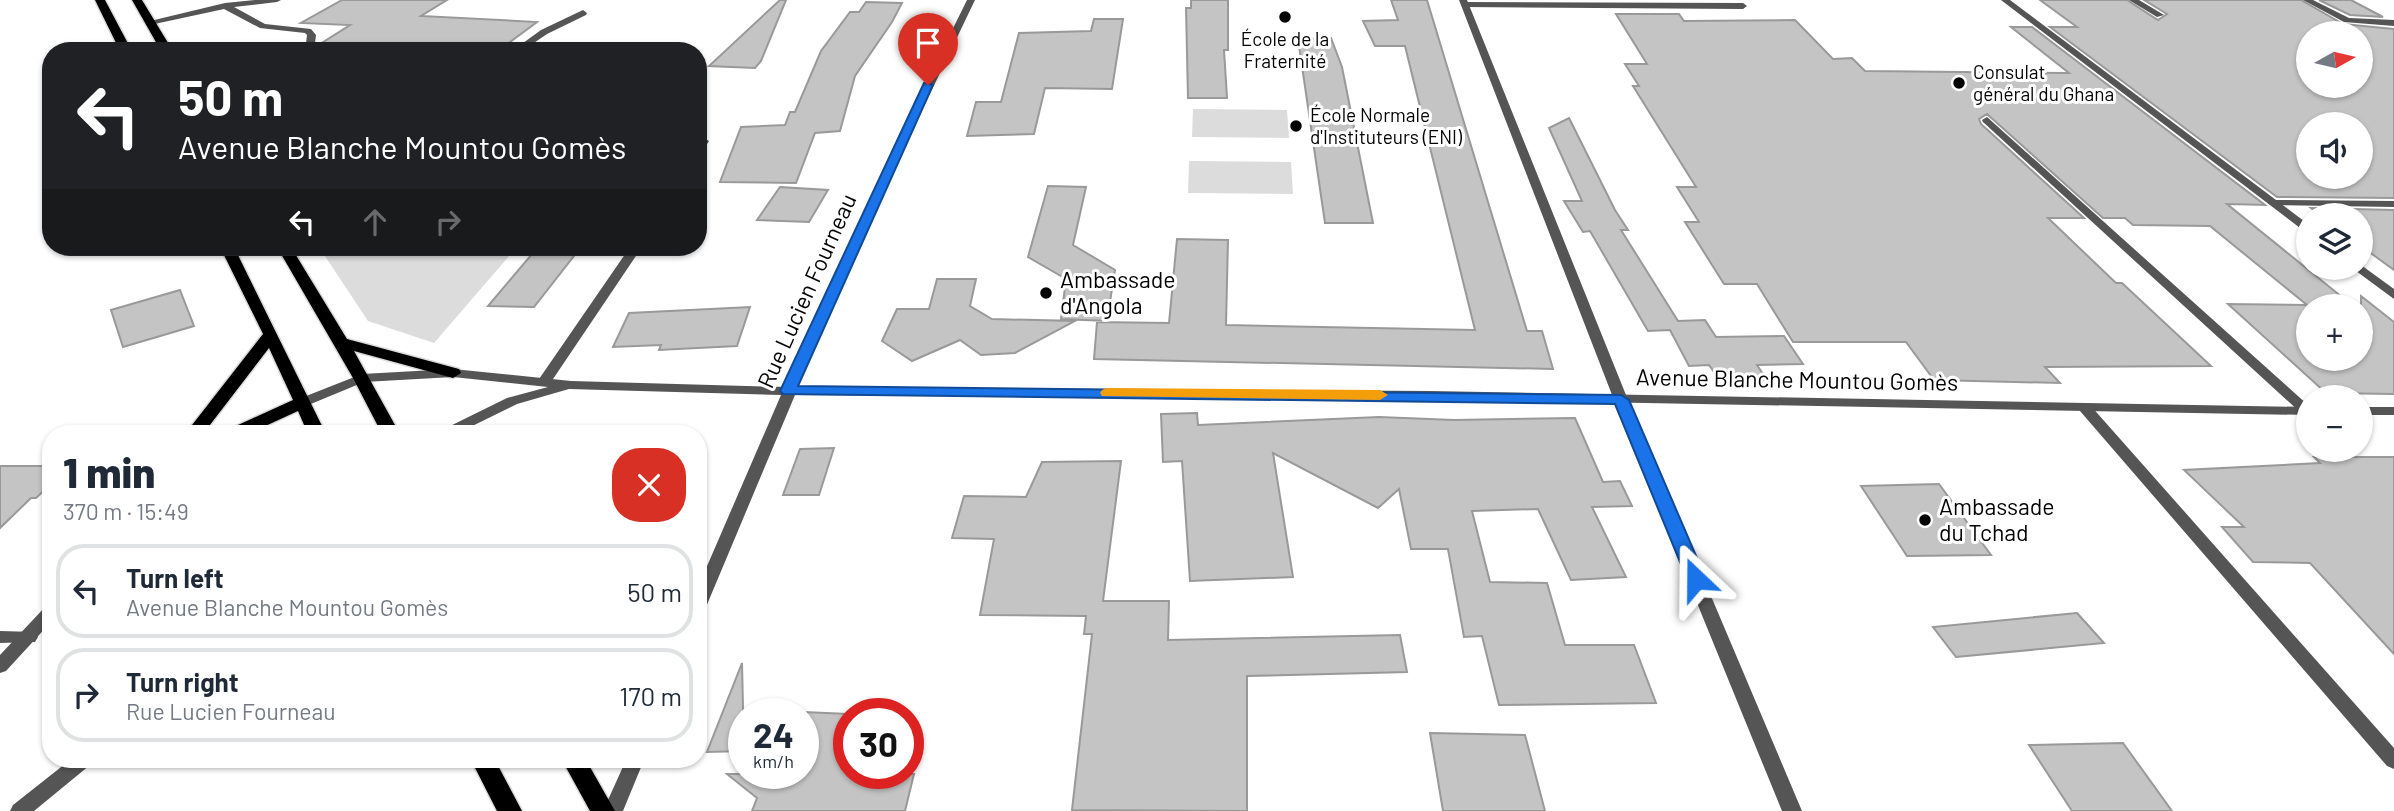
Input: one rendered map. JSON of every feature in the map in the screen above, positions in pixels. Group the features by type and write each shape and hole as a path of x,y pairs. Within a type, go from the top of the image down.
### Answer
{"main road":[{"path":"100,0 121,42"},
{"path":"137,0 162,42"},
{"path":"232,256 312,425"},
{"path":"289,256 362,378 386,425"},
{"path":"201,425 271,334"},
{"path":"340,342 453,373"},
{"path":"253,425 301,403"},
{"path":"487,768 510,811"},
{"path":"579,768 603,811"}],"street":[{"path":"150,22 224,3 277,0"},
{"name":"Rue Lucien Fourneau","path":"707,585 788,391 917,107 971,0"},
{"path":"2005,0 2296,220"},
{"path":"2133,0 2160,15"},
{"path":"2307,0 2347,20 2394,23"},
{"path":"1743,6 1464,2 1621,400 1792,811"},
{"path":"224,3 263,26 308,31 312,35 311,42"},
{"path":"529,42 583,13"},
{"path":"1987,120 2296,401"},
{"path":"2274,203 2394,204"},
{"path":"544,382 630,256"},
{"path":"2373,279 2394,295"},
{"name":"Avenue Blanche Mountou Gomès","path":"301,403 362,378 453,373 571,385 788,391 2296,411"},
{"name":"Avenue Blanche Mountou Gomès","path":"463,425 512,401 571,385"},
{"path":"2085,408 2394,761"},
{"path":"2373,411 2394,411"},
{"path":"0,666 42,622"},
{"path":"0,637 29,637"},
{"path":"19,811 73,768"},
{"path":"613,811 632,768"}],"shaded area":[{"path":"1193,109 1287,110 1289,138 1192,137"},
{"path":"1189,161 1291,162 1293,194 1188,193"},
{"path":"325,256 509,256 434,343 368,321"}],"building":[{"path":"342,0 447,0 421,16 537,22 510,42 323,42 350,25 301,23"},
{"path":"780,0 786,0 761,61 755,68 709,66"},
{"path":"1191,0 1228,0 1228,50 1224,50 1227,98 1188,98 1186,8 1191,8"},
{"path":"1391,0 1427,0 1527,331 1542,331 1553,369 1094,359 1097,322 1169,323 1177,239 1228,240 1226,325 1475,330 1405,46 1375,46 1363,21 1398,20"},
{"path":"2040,0 2127,0 2158,20 2167,14 2144,0 2301,0 2338,21 2296,21 2296,98 2373,98 2373,27 2394,29 2394,198 2277,197 2050,27 2077,27"},
{"path":"2319,0 2351,0 2383,17 2350,15"},
{"path":"866,2 902,3 855,76 840,131 815,133 796,183 720,182 741,127 785,125 790,112 795,112 821,51 850,12 859,12"},
{"path":"1616,14 1679,14 1684,21 1795,20 1833,59 1852,58 1865,71 2069,73 2011,27 2032,27 2265,205 2227,204 2296,260 2296,280 2321,280 2338,294 2296,296 2210,226 2133,225 2125,218 2103,218 1987,114 1979,119 1981,124 2084,218 2048,218 2116,283 2122,283 2211,366 2045,367 2060,383 1934,380 1906,342 1793,342 1757,284 1724,284 1685,222 1699,222 1677,187 1696,187 1633,86 1639,86 1625,64 1647,64"},
{"path":"1094,19 1123,19 1112,89 1045,88 1034,134 967,136 976,102 1001,102 1019,33 1091,31"},
{"path":"1331,38 1342,67 1373,223 1325,223 1298,39"},
{"path":"1569,118 1615,210 1628,230 1621,230 1678,321 1705,320 1716,337 1784,336 1803,364 1757,365 1767,380 1723,382 1723,373 1714,372 1709,365 1689,366 1670,330 1648,331 1590,231 1583,232 1564,201 1582,201 1549,128"},
{"path":"1048,186 1086,187 1073,245 1115,270 1107,321 1061,319 1066,279 1028,257"},
{"path":"780,187 828,190 809,222 757,220"},
{"path":"2373,209 2394,210 2394,270 2373,255"},
{"path":"530,256 574,256 534,307 488,306"},
{"path":"937,279 976,279 970,306 992,319 1075,321 1015,353 981,355 960,340 912,361 882,341 897,309 929,309"},
{"path":"180,290 194,326 123,347 111,310"},
{"path":"2228,304 2296,305 2296,366"},
{"path":"2373,305 2394,322 2394,394 2373,394 2373,385 2317,385 2302,371 2373,371"},
{"path":"750,307 737,346 659,350 661,345 613,347 629,313"},
{"path":"1197,413 1198,425 1379,417 1454,420 1575,418 1603,482 1620,481 1632,506 1592,507 1626,577 1571,580 1538,509 1472,511 1490,582 1547,583 1565,645 1634,645 1656,703 1499,705 1482,636 1464,637 1448,549 1411,549 1399,489 1378,508 1273,453 1293,577 1190,581 1182,461 1163,462 1161,414"},
{"path":"834,448 819,495 783,495 800,449"},
{"path":"2373,457 2394,457 2394,654 2310,563 2253,562 2222,527 2244,527 2184,470 2373,462"},
{"path":"1121,461 1103,601 1169,601 1168,640 1400,635 1407,672 1247,676 1247,811 1072,810 1092,634 1084,634 1086,616 980,615 994,539 952,538 964,496 1026,497 1042,462"},
{"path":"0,466 42,466 42,492 36,498 31,498 0,528"},
{"name":"Ambassade du Tchad","path":"1939,484 1991,555 1907,556 1861,486"},
{"path":"2077,613 2104,643 1956,657 1933,627"},
{"path":"742,663 743,698 728,698"},
{"path":"728,699 728,751 707,752"},
{"path":"819,713 833,713 833,789 910,789 905,811 752,811 757,798 746,789 819,789"},
{"path":"1430,733 1525,735 1545,811 1443,811"},
{"path":"2123,743 2172,811 2072,811 2029,745"}],"slow traffic":[{"path":"1107,393 1380,395"}],"place":[{"name":"École de la Fraternité","path":"1285,17"},
{"name":"Consulat général du Ghana","path":"1959,83"},
{"name":"École Normale d'Instituteurs (ENI)","path":"1296,126"},
{"name":"Ambassade d'Angola","path":"1046,293"},
{"name":"Ambassade du Tchad","path":"1925,520"}],"route":[{"path":"928,85 788,391 1621,400 1696,579"}]}
